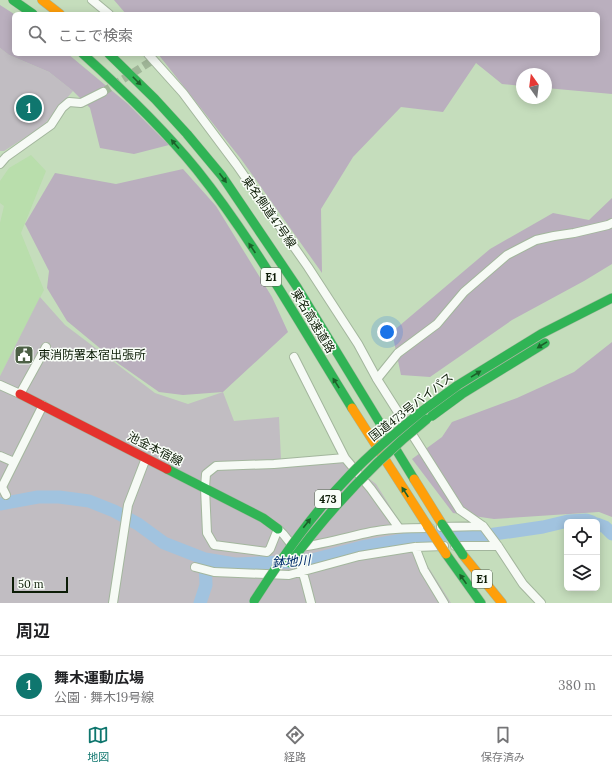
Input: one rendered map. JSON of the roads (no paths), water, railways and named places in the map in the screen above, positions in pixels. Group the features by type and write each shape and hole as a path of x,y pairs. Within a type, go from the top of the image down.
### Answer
{"main road":[{"path":"13,0 30,12"},
{"path":"42,0 57,12"},
{"name":"東名高速道路","path":"85,56 141,108 170,139 223,206 254,250 370,438 446,554 481,603"},
{"name":"東名高速道路","path":"111,56 161,105 222,176 297,287 442,524 463,555 502,603"},
{"name":"国道473号バイパス","path":"264,603 300,548 338,502 424,416 458,385 541,334 612,298"},
{"name":"国道473号バイパス","path":"253,602 295,539 329,498 366,458 395,432 462,394 552,338 612,305"},
{"name":"池金本宿線","path":"20,394 263,518 278,529"}],"street":[{"path":"92,0 107,12"},
{"name":"東名側道47号線","path":"150,56 183,93 260,198 308,267 358,344 377,379 460,510 482,526 498,546 523,584 541,603"},
{"path":"0,164 6,157 51,125 62,108 69,102 81,103 103,92"},
{"path":"377,379 398,353 437,324 464,292 507,255 536,240 608,225 612,222"},
{"path":"0,384 20,394 46,346"},
{"path":"294,357 346,458 399,528"},
{"path":"6,495 1,486 42,405"},
{"path":"0,456 14,462"},
{"path":"113,603 128,505 146,458"},
{"path":"311,603 298,557 282,532 278,529 270,549 267,552 214,545 207,533 205,488 206,474 216,466 274,464 346,458"},
{"path":"293,548 319,545 372,532 399,528 482,526"},
{"path":"195,567 214,572 289,575 359,556 415,547 498,546"},
{"path":"415,547 424,570 443,602"}],"waterway":[{"name":"鉢地川","path":"0,504 38,497 59,497 89,501 114,511 138,524 164,543 205,559 235,564 308,561 362,547 409,539 443,534 474,537 543,527 564,522"},
{"name":"鉢地川","path":"600,525 605,527 612,534"},
{"path":"200,603 206,585 205,559"}],"tunnel":[{"path":"103,92 153,60"}],"place":[{"name":"舞木運動広場","path":"29,108"},
{"name":"東消防署本宿出張所","path":"24,355"}]}
